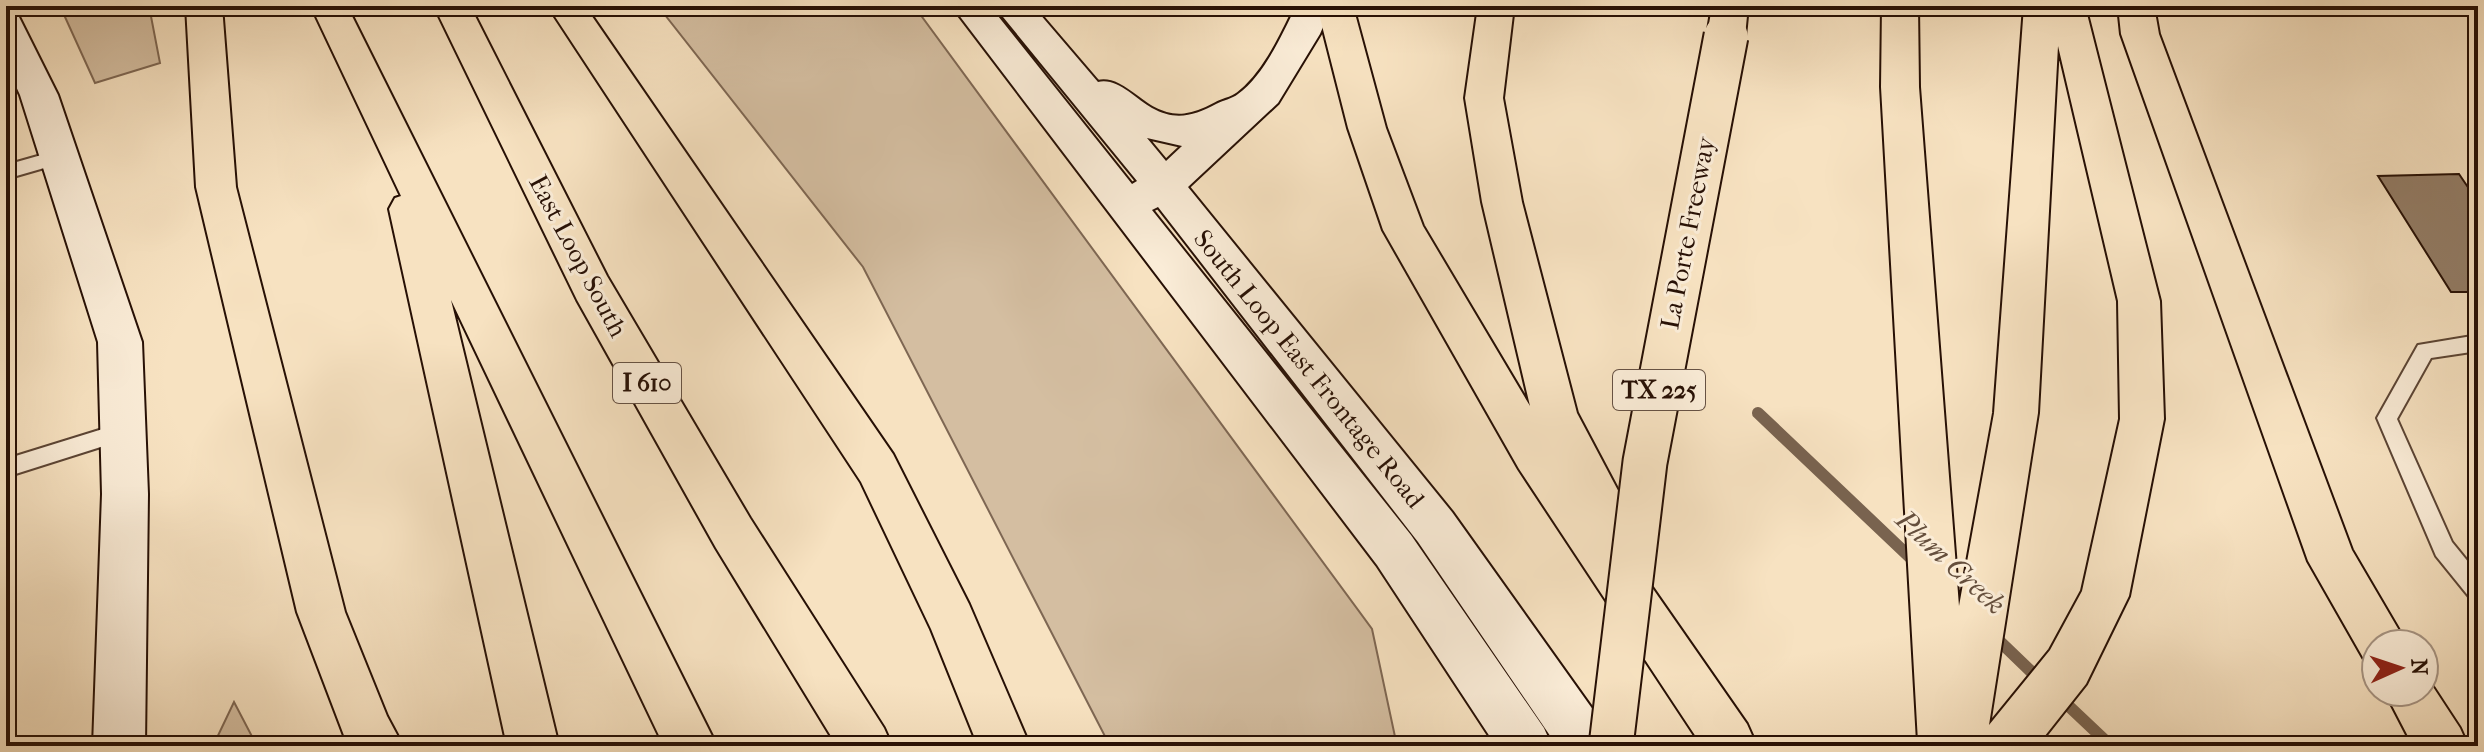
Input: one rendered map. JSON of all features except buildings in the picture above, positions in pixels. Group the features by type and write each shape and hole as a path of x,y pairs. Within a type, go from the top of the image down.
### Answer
{"highway":[{"path":"204,6 216,187 321,612 368,733 377,746"},
{"path":"329,6 691,746"},
{"name":"East Loop South","path":"452,6 592,288 733,533 866,746"},
{"path":"566,6 877,468 952,620 1004,746"},
{"path":"1335,6 1367,128 1404,230 1535,455 1730,744"},
{"path":"1496,6 1484,98 1502,202 1555,416 1730,744"},
{"path":"1900,6 1900,87 1945,746"},
{"path":"1960,746 2016,413 2042,6"},
{"path":"2005,746 2068,667 2105,596 2142,419 2139,301 2067,6"},
{"path":"2136,6 2140,34 2332,561 2372,628"},
{"name":"La Porte Freeway","path":"1611,746 1645,462 1728,21"},
{"path":"393,136 533,746"},
{"path":"2419,708 2442,746"}],"main road":[{"name":"South Loop East Frontage Road","path":"970,6 1145,195 1435,527 1588,746"},
{"name":"South Loop East Frontage Road","path":"1012,6 1053,54 1145,195 1394,550 1526,746"},
{"path":"1145,195 1264,93 1301,34 1314,6"},
{"path":"6,26 39,95 120,342 125,494 119,746"},
{"path":"1053,54 1135,119 1168,131 1209,128 1264,93"}],"lane":[{"path":"6,172 59,157"},
{"path":"2478,343 2425,351 2387,418 2444,549 2478,591"},
{"path":"6,468 122,432"}],"shaded area":[{"path":"60,6 149,6 160,63 95,83"},
{"path":"658,6 914,6 1372,629 1397,746 1110,746 863,267"},
{"path":"234,702 257,746 213,746"}],"waterway":[{"name":"Plum Creek","path":"1758,413 1918,565"},
{"name":"Plum Creek","path":"1990,632 2043,683"},
{"name":"Plum Creek","path":"2057,695 2111,746"}]}
